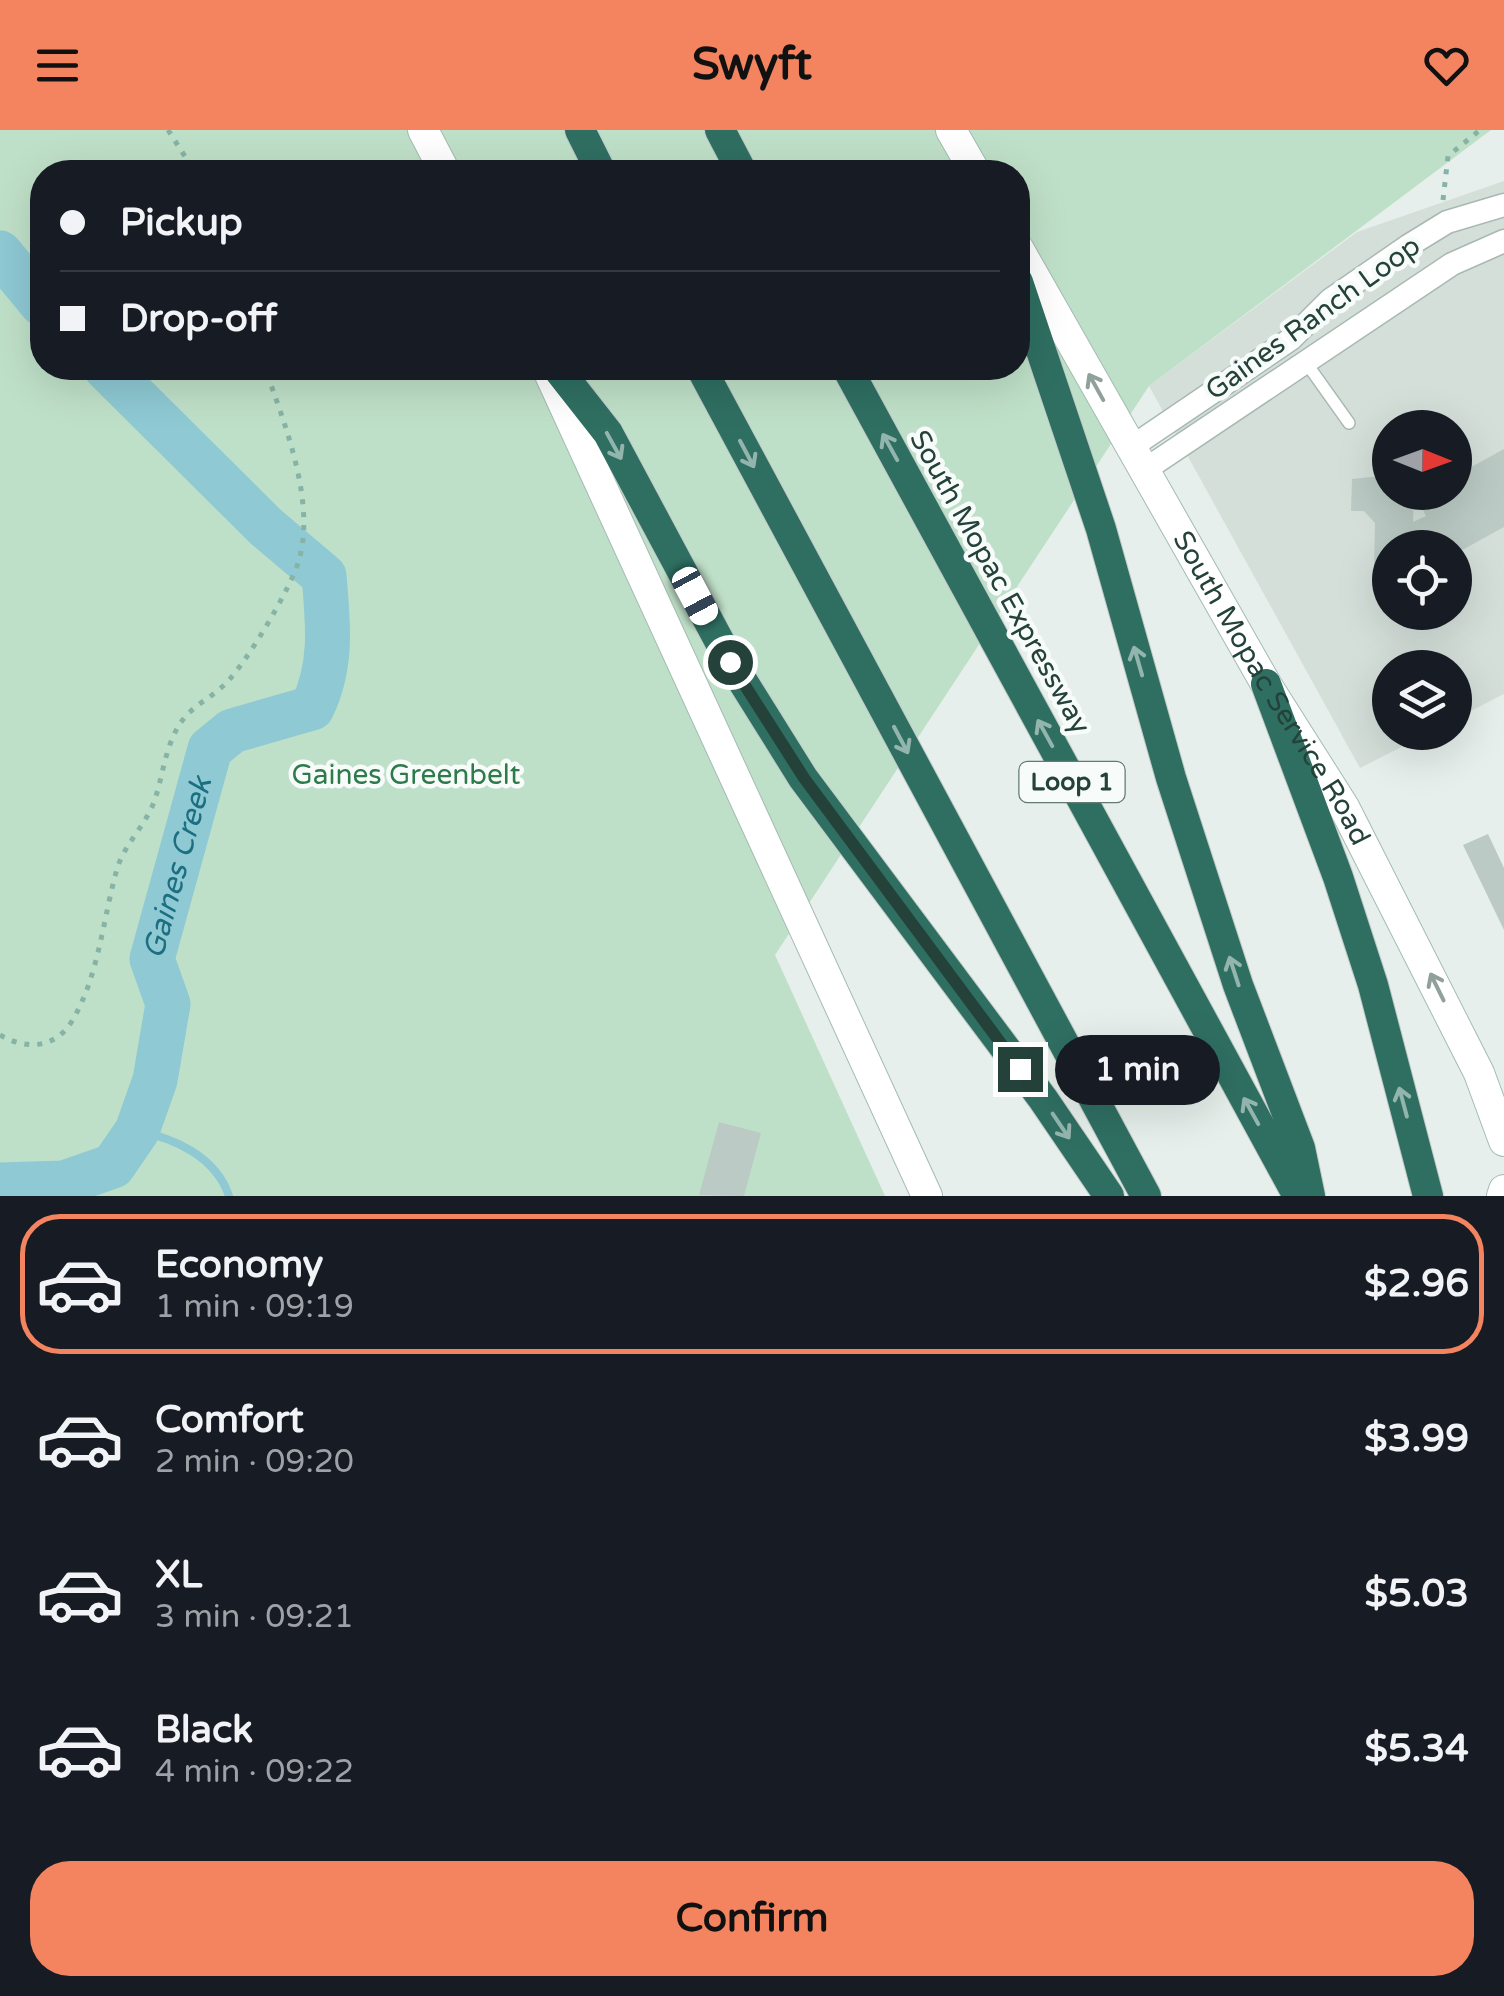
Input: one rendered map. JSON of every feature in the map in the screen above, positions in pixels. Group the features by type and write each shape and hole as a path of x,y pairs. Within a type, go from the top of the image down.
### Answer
{"highway":[{"path":"580,130 595,160"},
{"path":"720,130 736,160"},
{"path":"1030,318 1100,529 1171,778 1232,966 1300,1148 1310,1196"},
{"path":"566,380 608,433 730,662 804,778 1043,1099 1109,1196"},
{"path":"708,380 1146,1196"},
{"name":"South Mopac Expressway","path":"854,380 1298,1196"},
{"path":"1266,684 1372,985 1428,1196"}],"main road":[{"path":"423,130 439,160"},
{"path":"950,130 968,160"},
{"name":"South Mopac Service Road","path":"1030,270 1266,684 1344,807 1479,1072 1504,1140"},
{"path":"552,380 926,1196"}],"street":[{"name":"Gaines Ranch Loop","path":"1136,460 1291,339 1330,300 1447,222 1504,205"},
{"name":"Gaines Ranch Loop","path":"1136,460 1306,364 1452,264 1504,241"},
{"path":"1291,339 1306,364"},
{"path":"1479,1072 1504,1094"}],"lane":[{"path":"1306,364 1349,423"}],"path":[{"path":"168,130 187,160"},
{"path":"1447,222 1442,198 1448,156 1480,130"},
{"path":"0,1035 38,1046 54,1042 72,1022 104,933 118,865 153,805 171,741 185,717 228,682 248,655 299,563 304,538 299,490 267,380"}],"shaded area":[{"path":"1504,181 1504,694 1472,710 1472,650 1372,650 1372,750 1395,750 1360,768 1149,386 1357,232"}],"green space":[{"name":"Gaines Greenbelt","path":"0,130 1491,130 1149,386 775,955 885,1196 0,1196"}],"building":[{"path":"1504,449 1504,527 1472,545 1472,530 1375,530 1375,523 1364,511 1351,511 1352,479 1372,477 1372,510 1413,510 1413,522 1426,516 1423,510 1472,510 1472,467"},
{"path":"1488,834 1504,868 1504,930 1463,845"},
{"path":"719,1122 761,1133 744,1196 699,1195"}],"waterway":[{"name":"Gaines Creek","path":"0,253 30,289"},
{"name":"Gaines Creek","path":"0,1185 64,1183 113,1166 137,1131 155,1080 168,1004 152,959 210,749 232,731 312,708 326,659 324,576 266,527 118,380"},
{"path":"137,1131 179,1144 204,1160 223,1182 229,1196"}],"route":[{"path":"730,662 804,778 1020,1069"}]}
